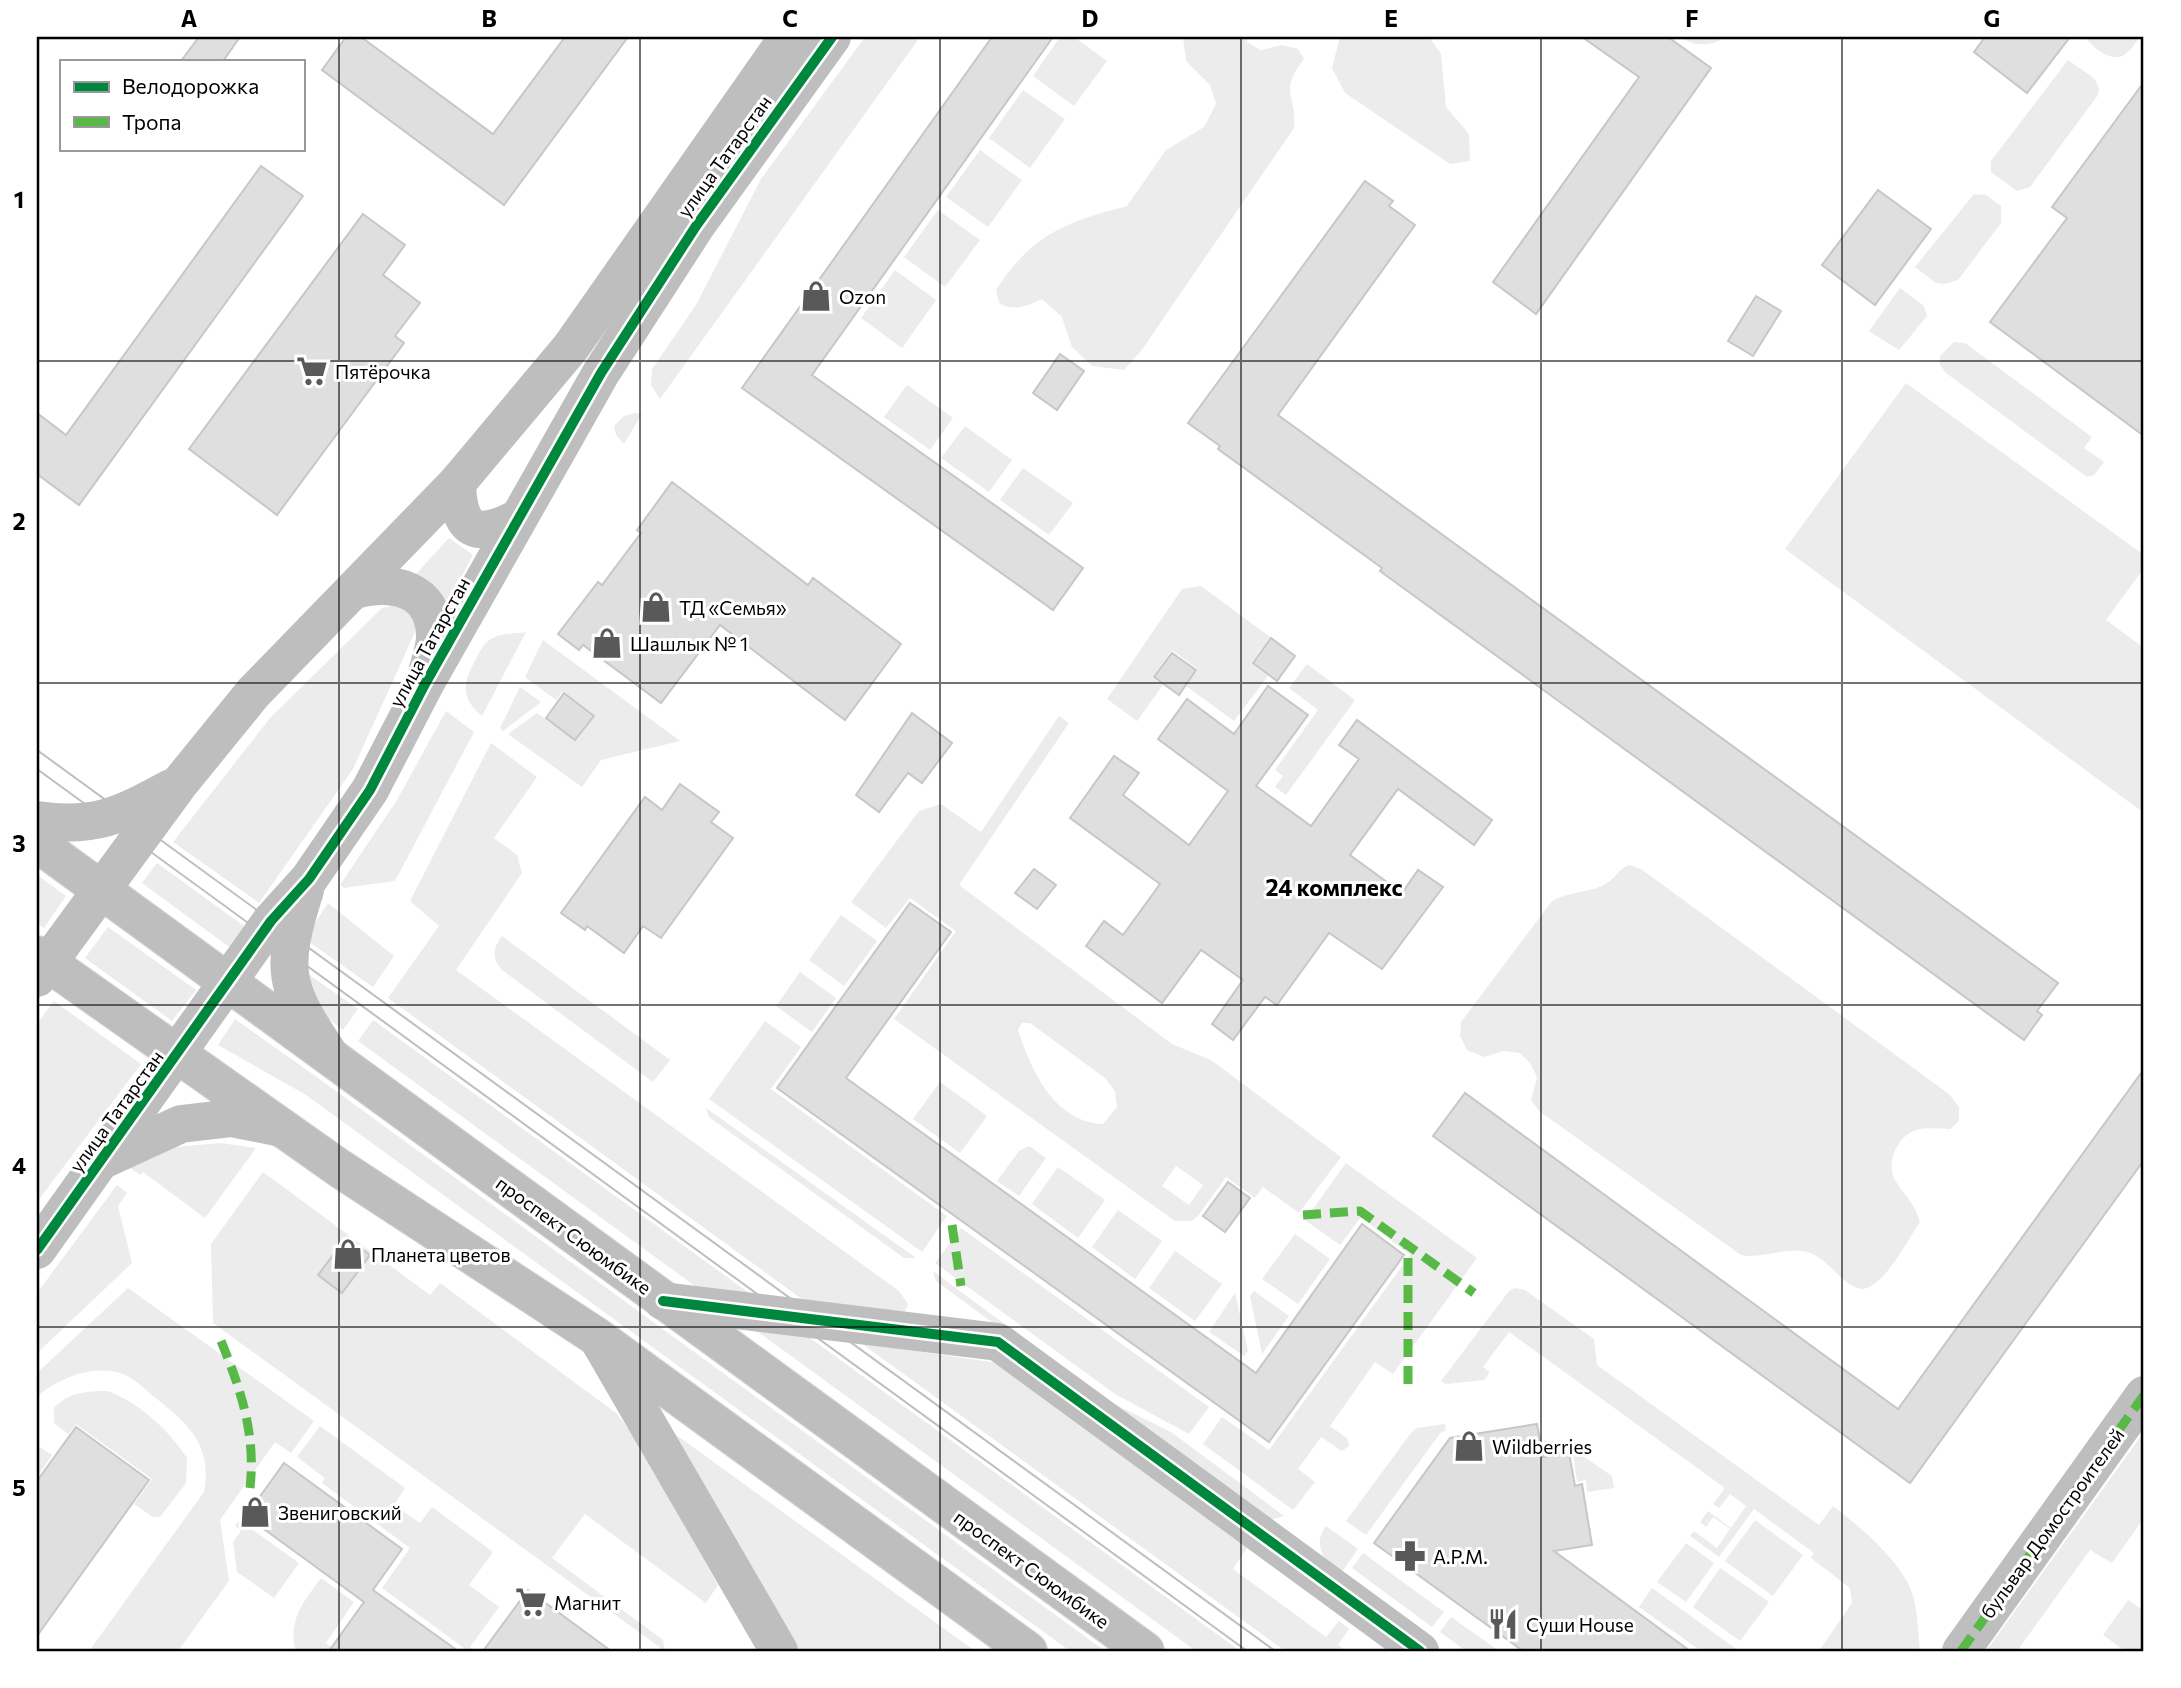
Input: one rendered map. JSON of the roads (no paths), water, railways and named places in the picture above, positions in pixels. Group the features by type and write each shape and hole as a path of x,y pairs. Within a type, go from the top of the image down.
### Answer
{"street":[{"name":"улица Татарстан","path":"40,965 253,692 457,483 571,347 788,37"},
{"name":"улица Татарстан","path":"37,1250 271,921 309,879 370,790 425,684 601,373 696,226 832,37"},
{"path":"457,483 457,509 467,524 482,532 497,529 518,518"},
{"path":"355,590 377,584 398,585 416,594 431,615 435,637 425,684"},
{"path":"37,820 69,825 107,820 179,784"},
{"name":"проспект Сююмбике","path":"37,843 1145,1651"},
{"path":"309,879 291,936 289,976 296,1002 332,1059"},
{"path":"40,965 597,1337 1028,1651"},
{"path":"102,1161 181,1124 232,1118 282,1128"},
{"path":"663,1301 998,1342 1420,1651"},
{"path":"597,1337 779,1651"},
{"name":"бульвар Домостроителей","path":"1961,1651 2144,1395"}],"tram line":[{"path":"37,750 1275,1651"},
{"path":"37,769 1247,1651"}],"place":[{"name":"Ozon","path":"816,296"},
{"name":"Пятёрочка","path":"312,371"},
{"name":"ТД «Семья»","path":"656,607"},
{"name":"Шашлык № 1","path":"607,643"},
{"name":"Планета цветов","path":"348,1254"},
{"name":"Wildberries","path":"1469,1446"},
{"name":"Звениговский","path":"255,1512"},
{"name":"А.Р.М.","path":"1410,1556"},
{"name":"Магнит","path":"531,1602"},
{"name":"Суши House","path":"1503,1624"}],"district":[{"name":"24 комплекс","path":"1334,887"}]}
